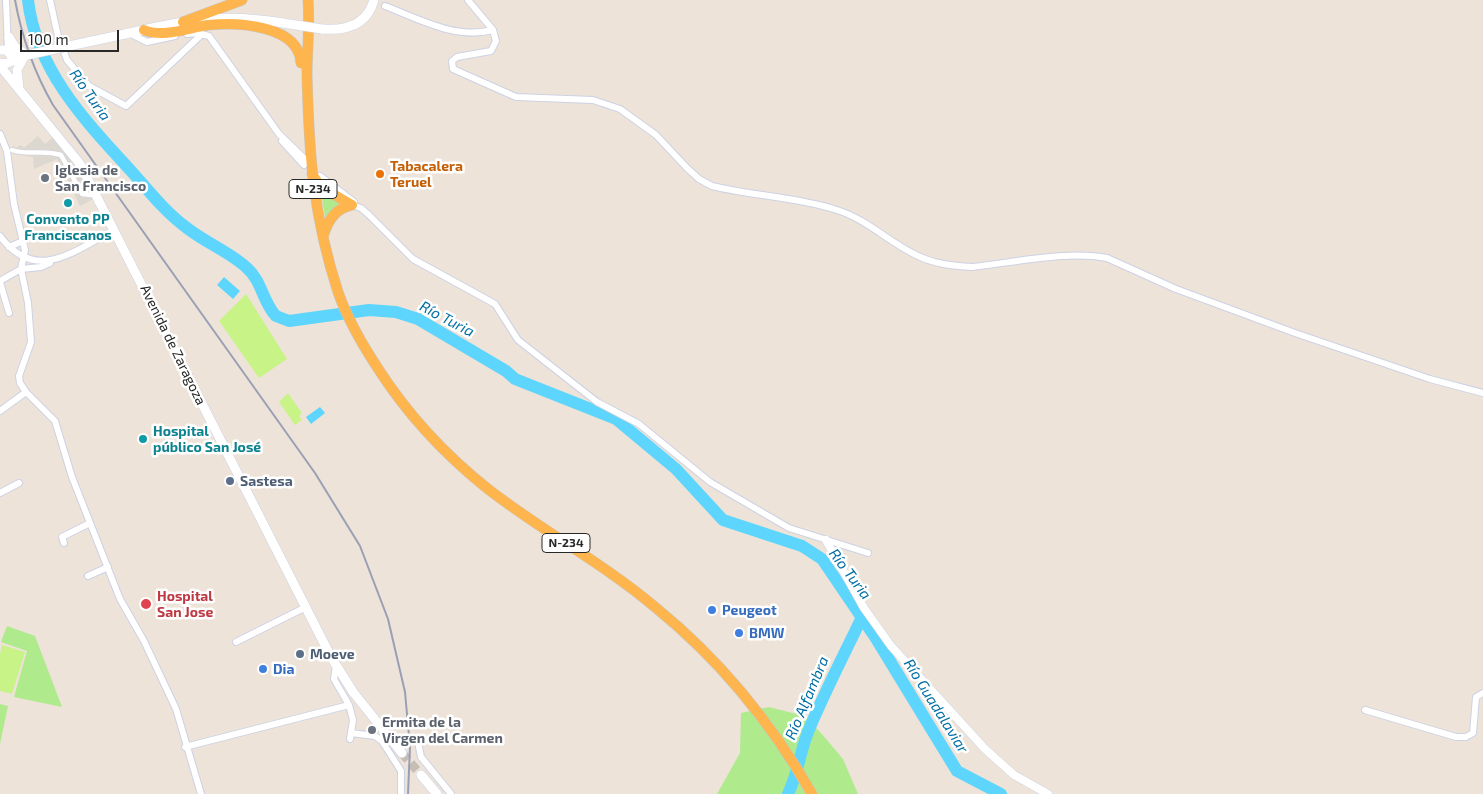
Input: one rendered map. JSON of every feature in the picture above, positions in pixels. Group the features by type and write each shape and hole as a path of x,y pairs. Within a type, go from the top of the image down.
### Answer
{"highway":[{"path":"183,22 242,0"},
{"name":"N-234","path":"302,0 307,47 311,169 322,238 339,295 353,326 388,386 419,424 449,456 489,489 617,577 690,637 749,700 788,754 812,794"},
{"path":"307,47 308,0"},
{"path":"144,30 155,34 207,26 231,25 277,33 294,43 300,52 303,97 309,139"},
{"path":"311,169 321,187 356,207"},
{"path":"322,238 327,224 334,215 345,206 356,207"}],"main road":[{"path":"5,57 26,55 183,22 229,16 283,22 322,29 349,28 364,18 374,2"},
{"path":"9,37 15,47 26,55"},
{"path":"19,89 17,70 26,55"},
{"name":"Avenida de Zaragoza","path":"5,57 19,89 76,157 336,666 353,692 402,753"},
{"path":"421,775 437,794"}],"street":[{"path":"5,57 9,37 6,0"},
{"path":"50,0 66,60 89,86 126,106 202,34"},
{"path":"468,0 494,30 496,41 491,51 457,57 452,61 453,69 516,97 593,100 620,110 656,135 699,179 712,186 837,210 857,218 916,255 934,262 956,266 1071,256 1107,258 1176,288 1295,333 1417,375 1483,393"},
{"path":"385,6 436,26 458,32 483,33 494,30"},
{"path":"127,34 147,42 192,33 209,36 279,134 311,169"},
{"path":"0,134 10,153 14,204 23,241 24,258 21,269 31,337 30,348 19,376 20,383 26,392 55,422 72,477 124,609 144,640 168,689 201,794"},
{"path":"10,153 48,151 60,155 82,194 91,195 95,192"},
{"path":"356,207 413,259 495,304 518,340 597,402 639,424 710,482 789,528 868,553"},
{"path":"9,313 0,281 21,269 41,267 114,230"},
{"path":"0,236 9,247 24,258 52,261"},
{"path":"9,247 23,241"},
{"path":"0,411 26,392"},
{"path":"0,493 19,483"},
{"path":"64,543 62,537 90,523"},
{"path":"826,540 864,608 891,646 985,749 1014,775 1048,794"},
{"path":"88,576 108,567"},
{"path":"236,642 306,607"},
{"name":"Avenida de Zaragoza","path":"336,666 334,678 352,714 350,736 375,736 382,740 401,771 401,794"},
{"path":"1365,710 1456,737 1466,737 1473,733 1476,697 1483,692"},
{"path":"185,747 349,705"},
{"path":"418,742 421,757 451,794"}],"green space":[{"path":"321,193 342,205 326,218 325,217"},
{"path":"246,294 287,359 259,378 219,321"},
{"path":"288,393 302,413 299,416 302,420 295,425 279,402"},
{"path":"7,626 35,636 62,707 14,697 27,651 1,642"},
{"path":"2,645 25,652 12,694 0,691 0,654"},
{"path":"0,704 8,706 0,744"},
{"path":"769,707 804,716 843,759 858,794 717,794 740,753 741,713"}],"shaded area":[{"path":"38,136 45,144 54,136 70,155 93,199 80,206 57,159 34,169 33,157 13,154 13,145 16,148 21,145 24,148"}],"water":[{"path":"224,277 240,291 233,299 217,285"},
{"path":"320,407 325,413 311,424 306,417"}],"waterway":[{"name":"Río Turia","path":"28,0 33,25 41,49 52,72 81,114 172,216 194,233 233,257 252,273 268,305 276,316 289,321 369,310 396,312 418,319 506,371 515,379 616,419 676,469 723,520 802,546 822,559 877,640 957,771 1001,794"},
{"name":"Río Alfambra","path":"788,794 808,732 827,688 862,617"}],"tunnel":[{"path":"402,753 421,775"}],"railway":[{"path":"15,0 21,28 30,54 40,80 53,105 315,473 360,546 388,619 405,692 410,747 408,794"}],"place":[{"name":"Tabacalera Teruel","path":"380,174"},
{"name":"Iglesia de San Francisco","path":"45,178"},
{"name":"Convento PP Franciscanos","path":"68,203"},
{"name":"Hospital público San José","path":"143,439"},
{"name":"Sastesa","path":"230,481"},
{"name":"Hospital San Jose","path":"146,604"},
{"name":"Peugeot","path":"712,610"},
{"name":"BMW","path":"739,633"},
{"name":"Moeve","path":"300,654"},
{"name":"Dia","path":"263,669"},
{"name":"Ermita de la Virgen del Carmen","path":"372,730"}],"water label":[{"name":"Río Guadalaviar","path":"936,706"}]}
